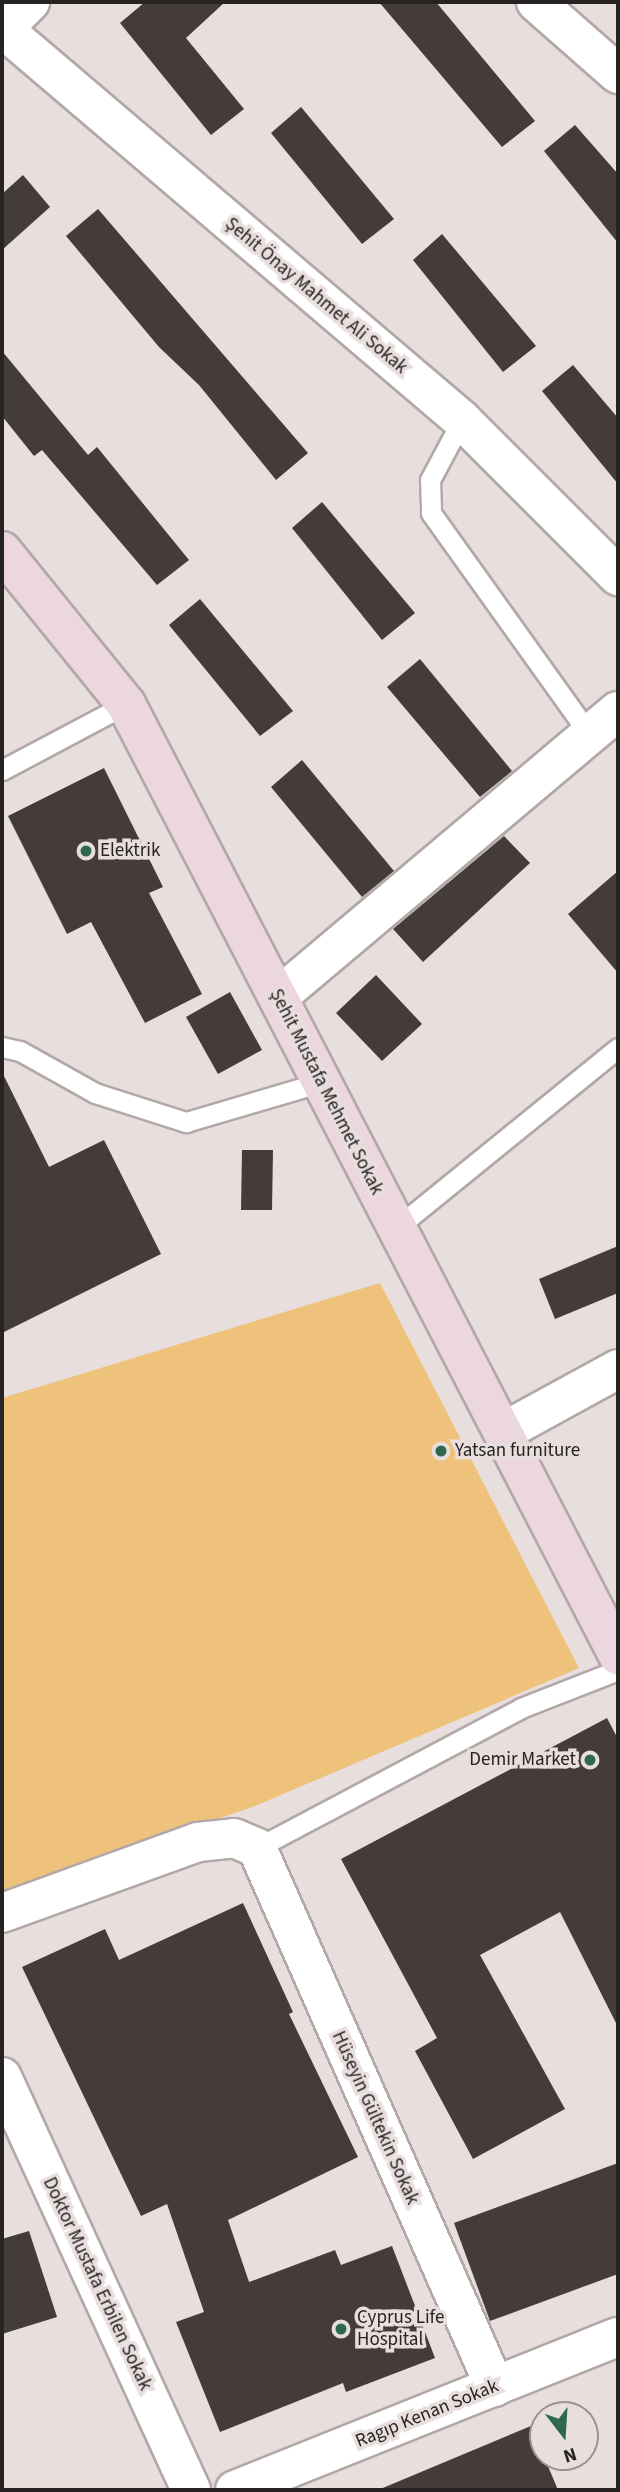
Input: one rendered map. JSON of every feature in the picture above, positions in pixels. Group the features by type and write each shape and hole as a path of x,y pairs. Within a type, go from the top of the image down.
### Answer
{"main road":[{"name":"Şehit Mustafa Mehmet Sokak","path":"2,551 127,704 395,1228 618,1655"}],"street":[{"path":"2,29 30,2"},
{"path":"536,2 618,74"},
{"name":"Şehit Önay Mahmet Ali Sokak","path":"2,29 462,420 618,576"},
{"path":"278,997 604,723"},
{"path":"503,1432 618,1369"},
{"path":"2,1913 198,1842 234,1838 257,1848"},
{"name":"Hüseyin Gültekin Sokak","path":"257,1848 495,2387"},
{"name":"Doktor Mustafa Erbilen Sokak","path":"2,2077 191,2490"},
{"name":"Ragıp Kenan Sokak","path":"235,2490 618,2337"}],"lane":[{"path":"462,420 429,480 431,513 604,723"},
{"path":"2,769 127,704"},
{"path":"2,1047 20,1051 95,1093 186,1122 322,1082"},
{"path":"395,1228 618,1048"},
{"path":"257,1848 521,1708 618,1670"}],"shaded area":[{"path":"380,1283 579,1668 255,1806 2,1893 2,1398"}],"building":[{"path":"145,2 225,2 186,38 244,109 211,135 120,23"},
{"path":"379,2 436,2 535,121 502,147"},
{"path":"301,107 394,219 362,244 271,133"},
{"path":"575,125 618,174 618,243 544,151"},
{"path":"23,175 50,207 2,250 2,194"},
{"path":"98,209 308,453 276,480 199,385 159,347 66,236"},
{"path":"442,234 536,346 503,372 413,260"},
{"path":"2,351 88,455 97,447 189,560 157,585 42,450 34,456 2,416"},
{"path":"573,365 618,418 618,484 542,391"},
{"path":"322,502 415,613 382,640 292,528"},
{"path":"200,599 293,711 260,736 169,625"},
{"path":"420,659 512,771 480,797 387,687"},
{"path":"302,760 394,871 362,897 271,787"},
{"name":"Elektrik","path":"104,768 163,887 149,893 202,994 145,1023 91,922 67,934 8,816"},
{"path":"504,836 530,863 423,962 393,929"},
{"path":"618,871 618,973 568,914"},
{"path":"376,975 422,1024 382,1061 336,1013"},
{"path":"230,992 262,1050 218,1074 186,1017"},
{"path":"2,1072 49,1167 104,1140 161,1254 2,1333"},
{"path":"242,1150 273,1150 272,1210 241,1210"},
{"path":"618,1246 618,1293 555,1319 539,1279"},
{"path":"607,1718 618,1739 618,2027 560,1912 480,1955 565,2109 473,2159 415,2051 437,2038 341,1859"},
{"path":"243,1903 293,2012 289,2014 358,2157 228,2220 249,2282 335,2250 341,2265 392,2246 435,2358 346,2392 343,2383 220,2432 176,2322 204,2312 167,2204 141,2216 22,1967 105,1929 119,1960"},
{"path":"618,2163 618,2274 490,2321 454,2223"},
{"path":"29,2231 57,2317 2,2334 2,2239"},
{"path":"529,2427 529,2471 550,2471 558,2490 378,2490"}],"place":[{"name":"Elektrik","path":"86,851"},
{"name":"Yatsan furniture","path":"441,1451"},
{"name":"Demir Market","path":"590,1760"},
{"name":"Cyprus Life Hospital","path":"341,2329"}]}
